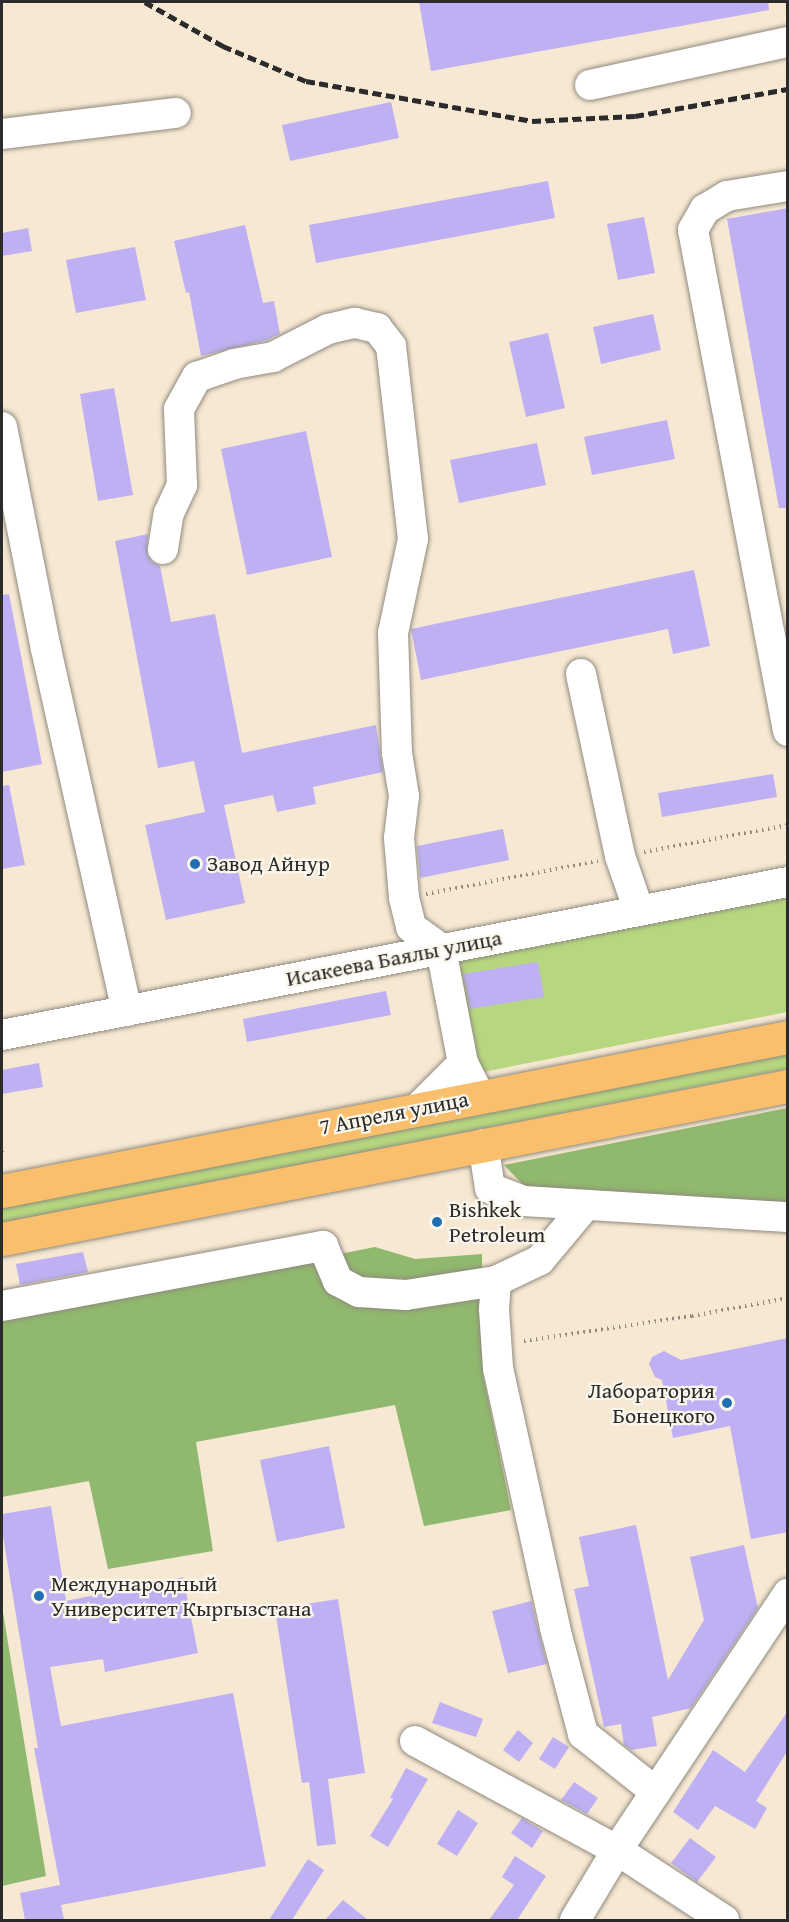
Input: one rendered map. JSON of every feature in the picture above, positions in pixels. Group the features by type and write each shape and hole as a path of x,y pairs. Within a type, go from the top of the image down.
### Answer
{"main road":[{"name":"7 Апреля улица","path":"2,1191 788,1037"},
{"path":"2,1239 788,1086"}],"street":[{"path":"590,85 788,42"},
{"path":"2,134 176,112"},
{"path":"788,186 727,196 705,209 693,230 783,679 788,731"},
{"path":"163,549 169,513 182,485 179,409 197,376 234,364 273,357 328,329 355,323 377,328 391,345 412,539 393,633 397,753 404,796 399,838 404,898 411,927 441,949 463,1063 480,1096"},
{"path":"2,426 46,649 127,1011"},
{"path":"581,674 620,856 639,911"},
{"name":"Исакеева Баялы улица","path":"2,1035 788,882"},
{"path":"417,1110 463,1063"},
{"path":"483,1144 490,1188 524,1201 788,1217"},
{"path":"2,1306 323,1246 338,1281 359,1292 405,1295 496,1281 540,1260 586,1205"},
{"path":"496,1281 494,1309 498,1368 555,1628 583,1734 656,1792"},
{"path":"575,1920 617,1850 788,1594"},
{"path":"415,1742 617,1850 724,1920"}],"path":[{"path":"524,1341 788,1298"}],"green space":[{"path":"787,882 787,1012 478,1073 455,955"},
{"path":"787,1052 787,1069 2,1223 2,1205"},
{"path":"787,1108 787,1202 528,1190 504,1165"},
{"path":"375,1247 415,1259 482,1254 483,1374 511,1510 424,1526 395,1405 196,1442 213,1551 108,1569 89,1481 2,1497 2,1321"},
{"path":"2,1606 46,1876 2,1886"}],"building":[{"path":"419,2 768,2 769,10 431,71"},
{"path":"391,102 399,138 290,161 282,125"},
{"path":"548,181 555,218 316,263 309,225"},
{"path":"788,208 788,508 779,508 727,219"},
{"path":"644,217 655,273 618,280 607,224"},
{"path":"245,225 263,303 274,301 280,334 267,340 201,356 189,292 186,293 174,241"},
{"path":"28,228 32,251 2,256 2,233"},
{"path":"135,247 146,300 76,313 66,260"},
{"path":"653,314 661,350 601,364 593,327"},
{"path":"548,333 565,408 526,417 509,342"},
{"path":"114,388 133,495 98,501 80,394"},
{"path":"667,420 675,459 592,475 584,437"},
{"path":"306,431 332,557 247,575 221,449"},
{"path":"537,443 546,485 459,503 450,460"},
{"path":"148,534 147,554 152,562 160,566 171,622 215,614 242,753 376,725 383,772 313,787 316,804 277,812 273,795 224,805 245,903 166,920 145,825 205,812 194,761 158,768 115,541"},
{"path":"694,570 710,646 673,654 668,629 421,680 411,629"},
{"path":"9,594 42,764 2,772 2,595"},
{"path":"773,774 777,797 662,817 658,793"},
{"path":"9,785 25,865 2,869 2,786"},
{"path":"503,829 509,860 420,878 417,846"},
{"path":"538,962 544,997 470,1009 463,974"},
{"path":"386,991 391,1015 247,1042 243,1019"},
{"path":"39,1063 43,1087 2,1094 2,1070"},
{"path":"83,1252 88,1272 20,1285 16,1264"},
{"name":"Лаборатория Бонецкого","path":"788,1338 788,1532 751,1539 730,1426 673,1438 662,1380 655,1377 649,1364 652,1357 664,1351 681,1360"},
{"path":"329,1446 345,1528 277,1542 260,1460"},
{"path":"51,1506 66,1601 183,1577 198,1653 105,1672 103,1659 50,1667 61,1726 233,1693 266,1866 61,1905 64,1920 25,1920 20,1893 60,1885 34,1748 38,1748 2,1530 2,1514"},
{"path":"636,1525 668,1680 704,1620 690,1557 744,1545 758,1608 691,1708 652,1717 657,1746 631,1750 624,1745 621,1724 604,1727 574,1589 589,1586 579,1537"},
{"path":"338,1599 365,1773 328,1779 336,1844 317,1846 309,1782 302,1783 275,1609"},
{"path":"531,1601 547,1664 508,1673 492,1611"},
{"path":"440,1702 483,1719 476,1737 432,1723"},
{"path":"788,1711 788,1750 756,1801 767,1808 755,1829 715,1806 698,1830 673,1812 713,1750 745,1772"},
{"path":"518,1730 533,1743 519,1762 503,1750"},
{"path":"553,1737 569,1747 555,1769 539,1759"},
{"path":"406,1768 428,1779 388,1847 370,1836 393,1799 390,1798"},
{"path":"574,1782 598,1798 587,1814 561,1800"},
{"path":"458,1810 478,1823 457,1856 437,1844"},
{"path":"522,1818 543,1831 532,1848 511,1833"},
{"path":"690,1838 716,1857 697,1882 671,1863"},
{"path":"515,1856 546,1876 517,1920 489,1920 514,1885 502,1877"},
{"path":"308,1859 324,1870 292,1920 269,1920"},
{"path":"343,1900 368,1920 325,1920"}],"railway":[{"path":"145,2 223,46 306,81 532,121 635,116 788,89"}],"place":[{"name":"Завод Айнур","path":"195,864"},
{"name":"Bishkek Petroleum","path":"437,1222"},
{"name":"Лаборатория Бонецкого","path":"727,1403"},
{"name":"Международный Университет Кыргызстана","path":"39,1596"}]}
